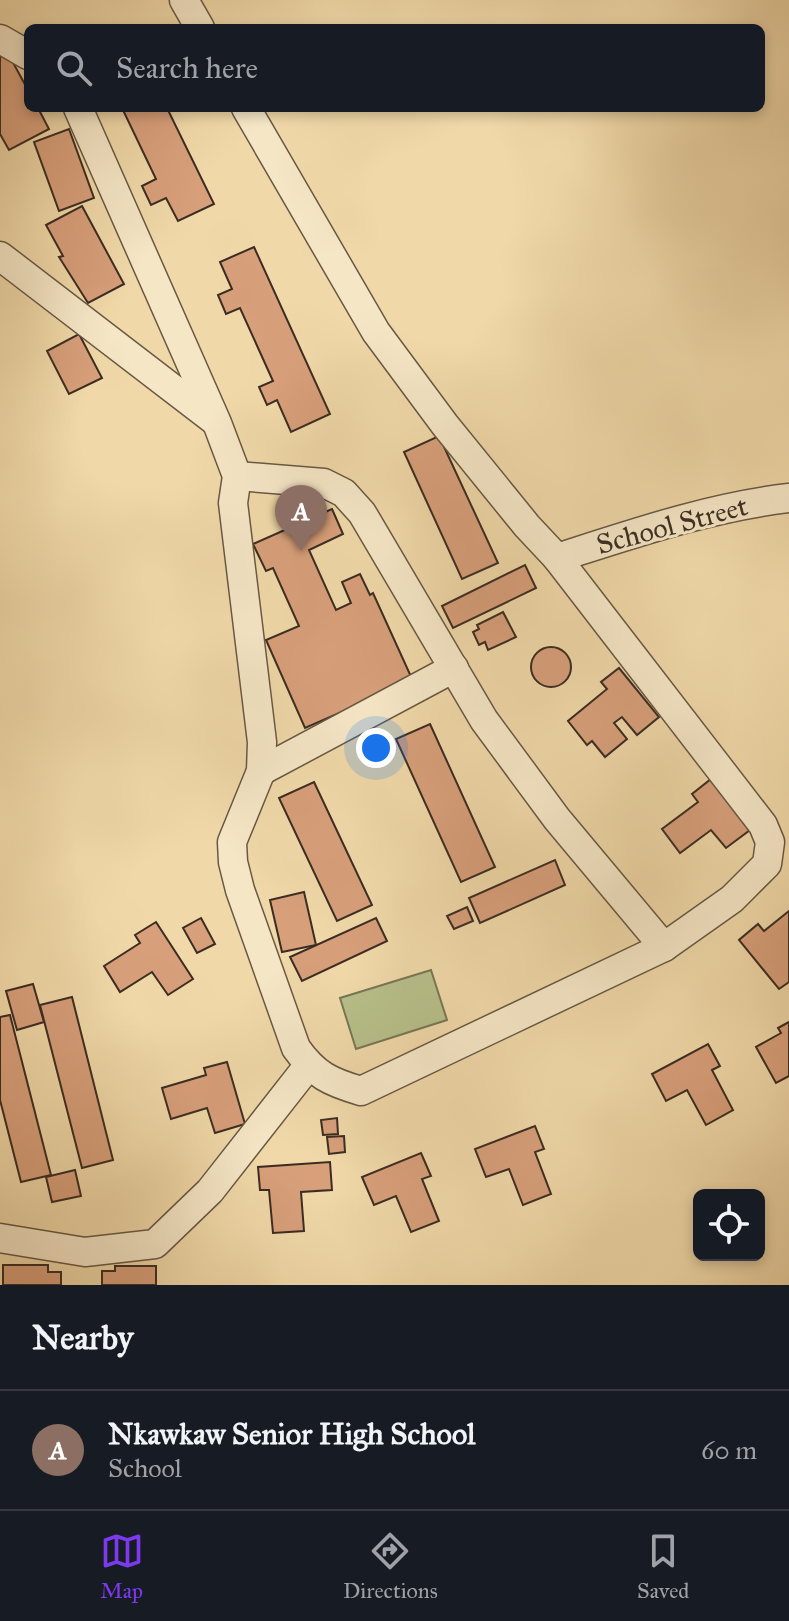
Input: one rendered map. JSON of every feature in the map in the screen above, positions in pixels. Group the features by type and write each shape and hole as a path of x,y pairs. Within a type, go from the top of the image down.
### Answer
{"street":[{"path":"184,0 198,24"},
{"path":"0,39 24,52"},
{"path":"80,112 217,423 237,476 233,503 262,742 261,771 232,842 240,890 296,1048 308,1066 331,1082 361,1091 664,947 732,899 767,864 770,842 763,825 557,558 445,425 376,332 248,112"},
{"path":"0,256 217,423"},
{"path":"237,476 324,483 344,493 362,513 484,720 557,819 664,947"},
{"name":"School Street","path":"557,558 673,523 761,501 789,498"},
{"path":"261,771 454,668"},
{"path":"0,1238 85,1252 155,1244 210,1191 308,1066"}],"green space":[{"path":"431,970 447,1020 356,1049 340,998"}],"building":[{"path":"4,46 24,83 24,112 40,112 49,129 9,150 0,134 0,48"},
{"path":"124,112 169,112 214,204 178,221 166,198 151,205 142,186 156,179"},
{"path":"69,129 94,198 59,211 34,142"},
{"path":"82,206 124,284 88,303 59,257 63,256 46,225"},
{"path":"254,247 330,414 291,432 277,400 267,405 259,387 273,381 240,308 226,314 218,295 232,289 220,262"},
{"path":"79,334 102,378 69,394 47,351"},
{"path":"439,436 498,563 462,579 404,452"},
{"path":"332,509 343,534 309,550 336,610 351,603 342,582 360,574 370,595 373,593 413,681 305,728 266,640 299,626 273,568 266,571 253,544"},
{"path":"525,565 536,588 453,628 442,606"},
{"path":"503,612 516,637 488,650 485,642 479,645 473,632 479,629 477,625"},
{"path":"551,647 565,653 571,667 565,681 551,687 537,681 531,667 537,653"},
{"path":"619,668 659,717 637,735 622,717 614,723 627,739 605,757 592,741 587,745 568,721 607,689 601,682"},
{"path":"430,724 495,867 461,882 396,739"},
{"path":"711,779 750,830 726,848 711,830 680,853 662,829 698,802 692,794"},
{"path":"314,782 372,905 337,921 279,798"},
{"path":"555,860 565,885 480,923 469,898"},
{"path":"304,892 316,945 282,952 270,900"},
{"path":"467,907 473,921 454,929 447,916"},
{"path":"789,911 789,982 779,989 739,940 758,924 764,931"},
{"path":"201,918 215,944 197,953 183,928"},
{"path":"376,918 387,941 302,981 290,957"},
{"path":"156,922 193,979 168,995 152,972 120,992 104,966 140,943 135,935"},
{"path":"33,984 44,1022 17,1030 6,991"},
{"path":"72,997 113,1160 82,1168 40,1005"},
{"path":"10,1015 51,1175 21,1182 0,1100 0,1017"},
{"path":"789,1022 789,1076 776,1083 756,1047 781,1033 778,1028"},
{"path":"708,1044 720,1066 712,1070 733,1110 706,1125 687,1090 666,1101 652,1074"},
{"path":"227,1062 245,1124 215,1133 207,1108 171,1119 162,1088 206,1075 204,1068"},
{"path":"337,1118 338,1134 323,1135 321,1120"},
{"path":"535,1126 544,1149 535,1152 551,1194 523,1205 509,1169 486,1177 475,1149"},
{"path":"344,1136 345,1152 329,1154 327,1137"},
{"path":"421,1153 431,1176 422,1179 439,1221 411,1232 396,1196 374,1205 362,1177"},
{"path":"330,1162 332,1190 301,1192 304,1231 273,1233 269,1190 260,1190 258,1167"},
{"path":"75,1170 81,1196 52,1202 46,1177"},
{"path":"3,1265 48,1265 48,1272 61,1272 61,1285 3,1285"},
{"path":"115,1266 156,1266 156,1285 102,1285 102,1271 115,1271"}],"place":[{"name":"Nkawkaw Senior High School","path":"301,551"}]}
